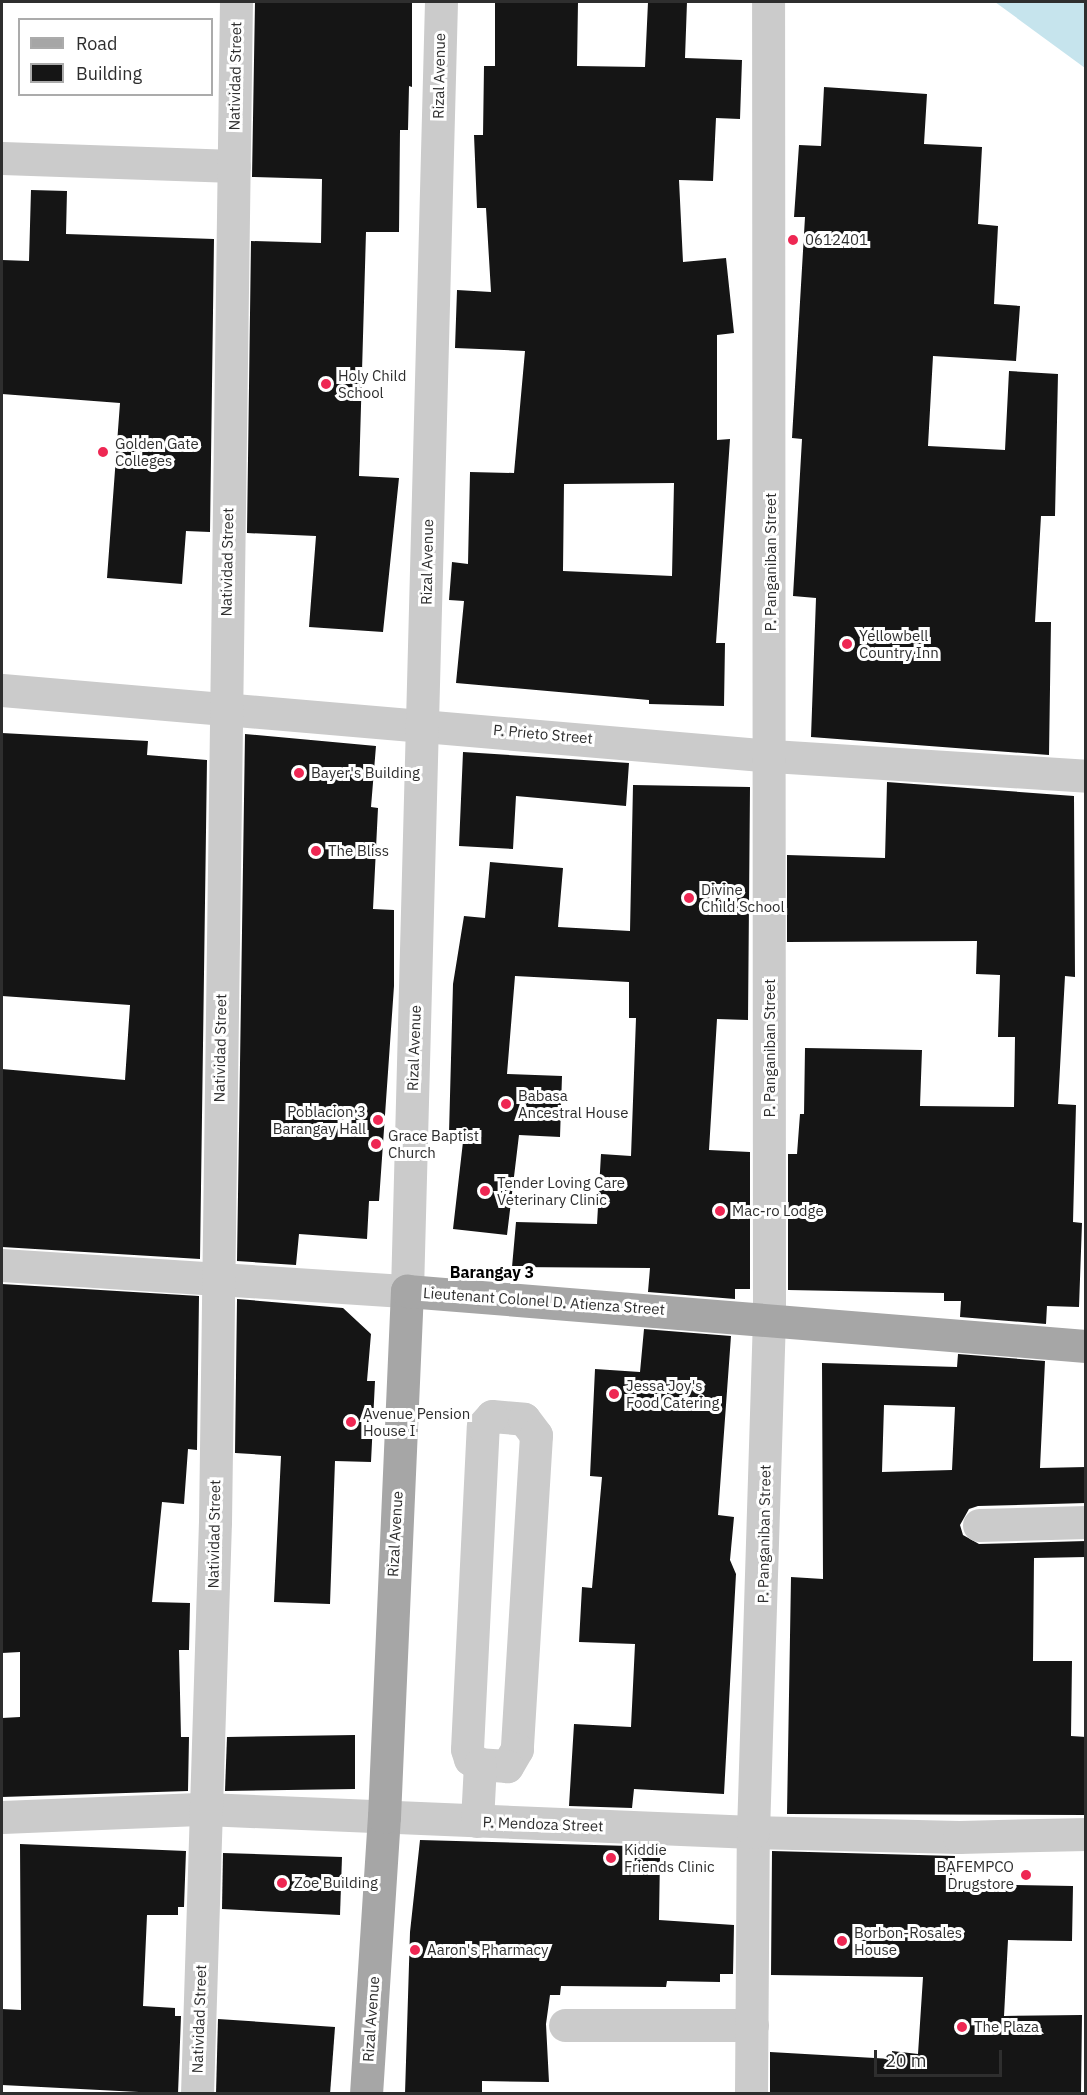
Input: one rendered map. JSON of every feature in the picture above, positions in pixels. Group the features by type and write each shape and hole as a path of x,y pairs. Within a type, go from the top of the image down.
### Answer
{"main road":[{"name":"Lieutenant Colonel D. Atienza Street","path":"407,1291 769,1318 1086,1346"},
{"name":"Rizal Avenue","path":"366,2094 384,1817 407,1291"}],"street":[{"name":"Natividad Street","path":"197,2094 215,1522 216,1278 236,2"},
{"name":"Rizal Avenue","path":"407,1291 441,2"},
{"name":"P. Panganiban Street","path":"751,2094 753,1832 769,1318 772,756 768,2"},
{"path":"2,158 234,166"},
{"name":"P. Prieto Street","path":"2,690 226,709 423,722 772,756 1086,776"},
{"name":"Lieutenant Colonel D. Atienza Street","path":"2,1265 407,1291"},
{"path":"492,1416 524,1419 536,1435 517,1749 507,1766 480,1764 470,1759 466,1749 483,1426 492,1416"},
{"path":"979,1525 1086,1522"},
{"path":"477,1821 480,1764"},
{"name":"P. Mendoza Street","path":"2,1817 205,1809 753,1832 959,1837 1086,1834"},
{"path":"565,2025 752,2025"}],"water":[{"path":"995,2 1085,2 1085,68"}],"building":[{"path":"255,2 412,2 412,87 409,86 408,130 400,130 399,232 366,232 359,476 399,478 383,632 309,627 316,536 247,533 251,241 321,243 322,179 252,177"},
{"path":"495,2 578,2 577,66 645,67 648,2 687,2 685,58 742,60 740,119 716,118 713,181 679,180 683,262 726,258 734,333 717,335 717,440 730,439 716,643 725,643 724,706 649,704 649,700 456,683 464,601 449,600 452,562 468,564 470,472 514,473 525,351 455,348 457,290 491,292 486,208 477,208 474,135 483,135 484,66 495,66","holes":["674,483 672,576 563,571 564,484"]},
{"path":"824,87 927,94 924,144 982,147 978,224 998,226 994,304 1020,306 1016,361 933,356 928,446 1005,450 1009,371 1058,374 1055,516 1041,516 1035,622 1051,622 1049,755 811,737 816,598 793,596 802,439 792,438 805,217 794,217 799,145 821,146"},
{"path":"31,190 67,191 66,234 214,239 210,532 186,531 182,584 107,578 120,403 2,394 2,260 29,261"},
{"path":"2,733 148,741 147,755 207,760 200,1259 2,1247 2,1069 125,1080 130,1005 2,996"},
{"path":"245,734 376,746 371,807 378,808 373,909 394,910 394,986 379,1201 369,1201 367,1239 299,1234 296,1265 237,1261"},
{"path":"463,752 629,763 626,806 516,796 513,849 459,846"},
{"path":"887,782 1074,796 1075,977 1065,976 1058,1104 1076,1105 1073,1222 1082,1223 1079,1307 1047,1306 1046,1324 960,1317 961,1301 944,1301 944,1293 788,1290 788,1154 797,1154 800,1114 804,1114 805,1048 922,1050 920,1106 1014,1107 1015,1037 998,1037 1000,975 976,974 977,941 787,942 787,855 885,858"},
{"path":"633,785 750,787 748,1020 717,1019 709,1150 750,1152 750,1289 735,1289 735,1299 648,1292 650,1268 512,1267 516,1222 597,1224 601,1154 631,1156 636,1018 629,1018 629,982 515,976 507,1074 562,1076 560,1137 519,1135 507,1235 453,1229 464,1133 449,1133 453,984 464,916 485,918 490,862 563,868 558,927 630,931"},
{"path":"2,1284 199,1296 197,1450 188,1449 184,1504 162,1502 152,1602 190,1603 189,1650 179,1650 181,1737 189,1737 188,1791 2,1797 2,1718 20,1717 20,1652 2,1653"},
{"path":"237,1299 343,1308 371,1334 367,1381 375,1381 371,1462 335,1461 330,1604 274,1602 281,1456 235,1453"},
{"path":"644,1329 731,1336 718,1515 734,1517 730,1560 736,1574 724,1794 634,1789 632,1808 569,1806 574,1724 631,1727 635,1644 579,1642 582,1587 592,1588 602,1477 590,1476 595,1369 640,1372"},
{"path":"958,1354 1045,1361 1040,1468 1086,1467 1086,1503 978,1506 969,1509 960,1525 963,1535 979,1544 1086,1541 1086,1557 1034,1558 1033,1661 1072,1661 1071,1736 1086,1737 1086,1815 787,1814 791,1577 823,1579 822,1363 957,1367","holes":["884,1405 955,1407 952,1470 882,1472"]},
{"path":"355,1735 355,1789 225,1791 227,1737"},
{"path":"420,1840 629,1846 628,1855 660,1856 659,1920 734,1925 733,1974 720,1974 720,1982 667,1981 666,1987 561,1986 560,1995 550,1995 546,2024 549,2082 482,2081 482,2094 405,2094 410,1932"},
{"path":"20,1844 186,1851 184,1907 178,1907 178,1915 147,1915 143,2006 175,2008 175,2016 181,2016 178,2094 2,2085 2,2009 21,2010"},
{"path":"772,1851 955,1856 953,1884 1073,1886 1072,1941 1008,1940 1004,2016 1082,2015 1081,2094 770,2094 770,2052 892,2059 892,2051 918,2054 923,1977 771,1975"},
{"name":"Zoe Building","path":"223,1853 342,1857 340,1915 222,1909"},
{"path":"218,2019 335,2027 330,2094 216,2094"}],"place":[{"name":"0612401","path":"793,240"},
{"name":"Holy Child School","path":"326,384"},
{"name":"Golden Gate Colleges","path":"103,452"},
{"name":"Yellowbell Country Inn","path":"847,644"},
{"name":"Bayer's Building","path":"299,773"},
{"name":"The Bliss","path":"316,851"},
{"name":"Divine Child School","path":"689,898"},
{"name":"Babasa Ancestral House","path":"506,1104"},
{"name":"Poblacion 3 Barangay Hall","path":"378,1120"},
{"name":"Grace Baptist Church","path":"376,1144"},
{"name":"Tender Loving Care Veterinary Clinic","path":"485,1191"},
{"name":"Mac-ro Lodge","path":"720,1211"},
{"name":"Jessa Joy's Food Catering","path":"614,1394"},
{"name":"Avenue Pension House I","path":"351,1422"},
{"name":"Kiddie Friends Clinic","path":"611,1858"},
{"name":"BAFEMPCO Drugstore","path":"1026,1875"},
{"name":"Zoe Building","path":"282,1883"},
{"name":"Borbon-Rosales House","path":"842,1941"},
{"name":"Aaron's Pharmacy","path":"415,1950"},
{"name":"The Plaza","path":"962,2027"}],"district":[{"name":"Barangay 3","path":"492,1272"}]}
